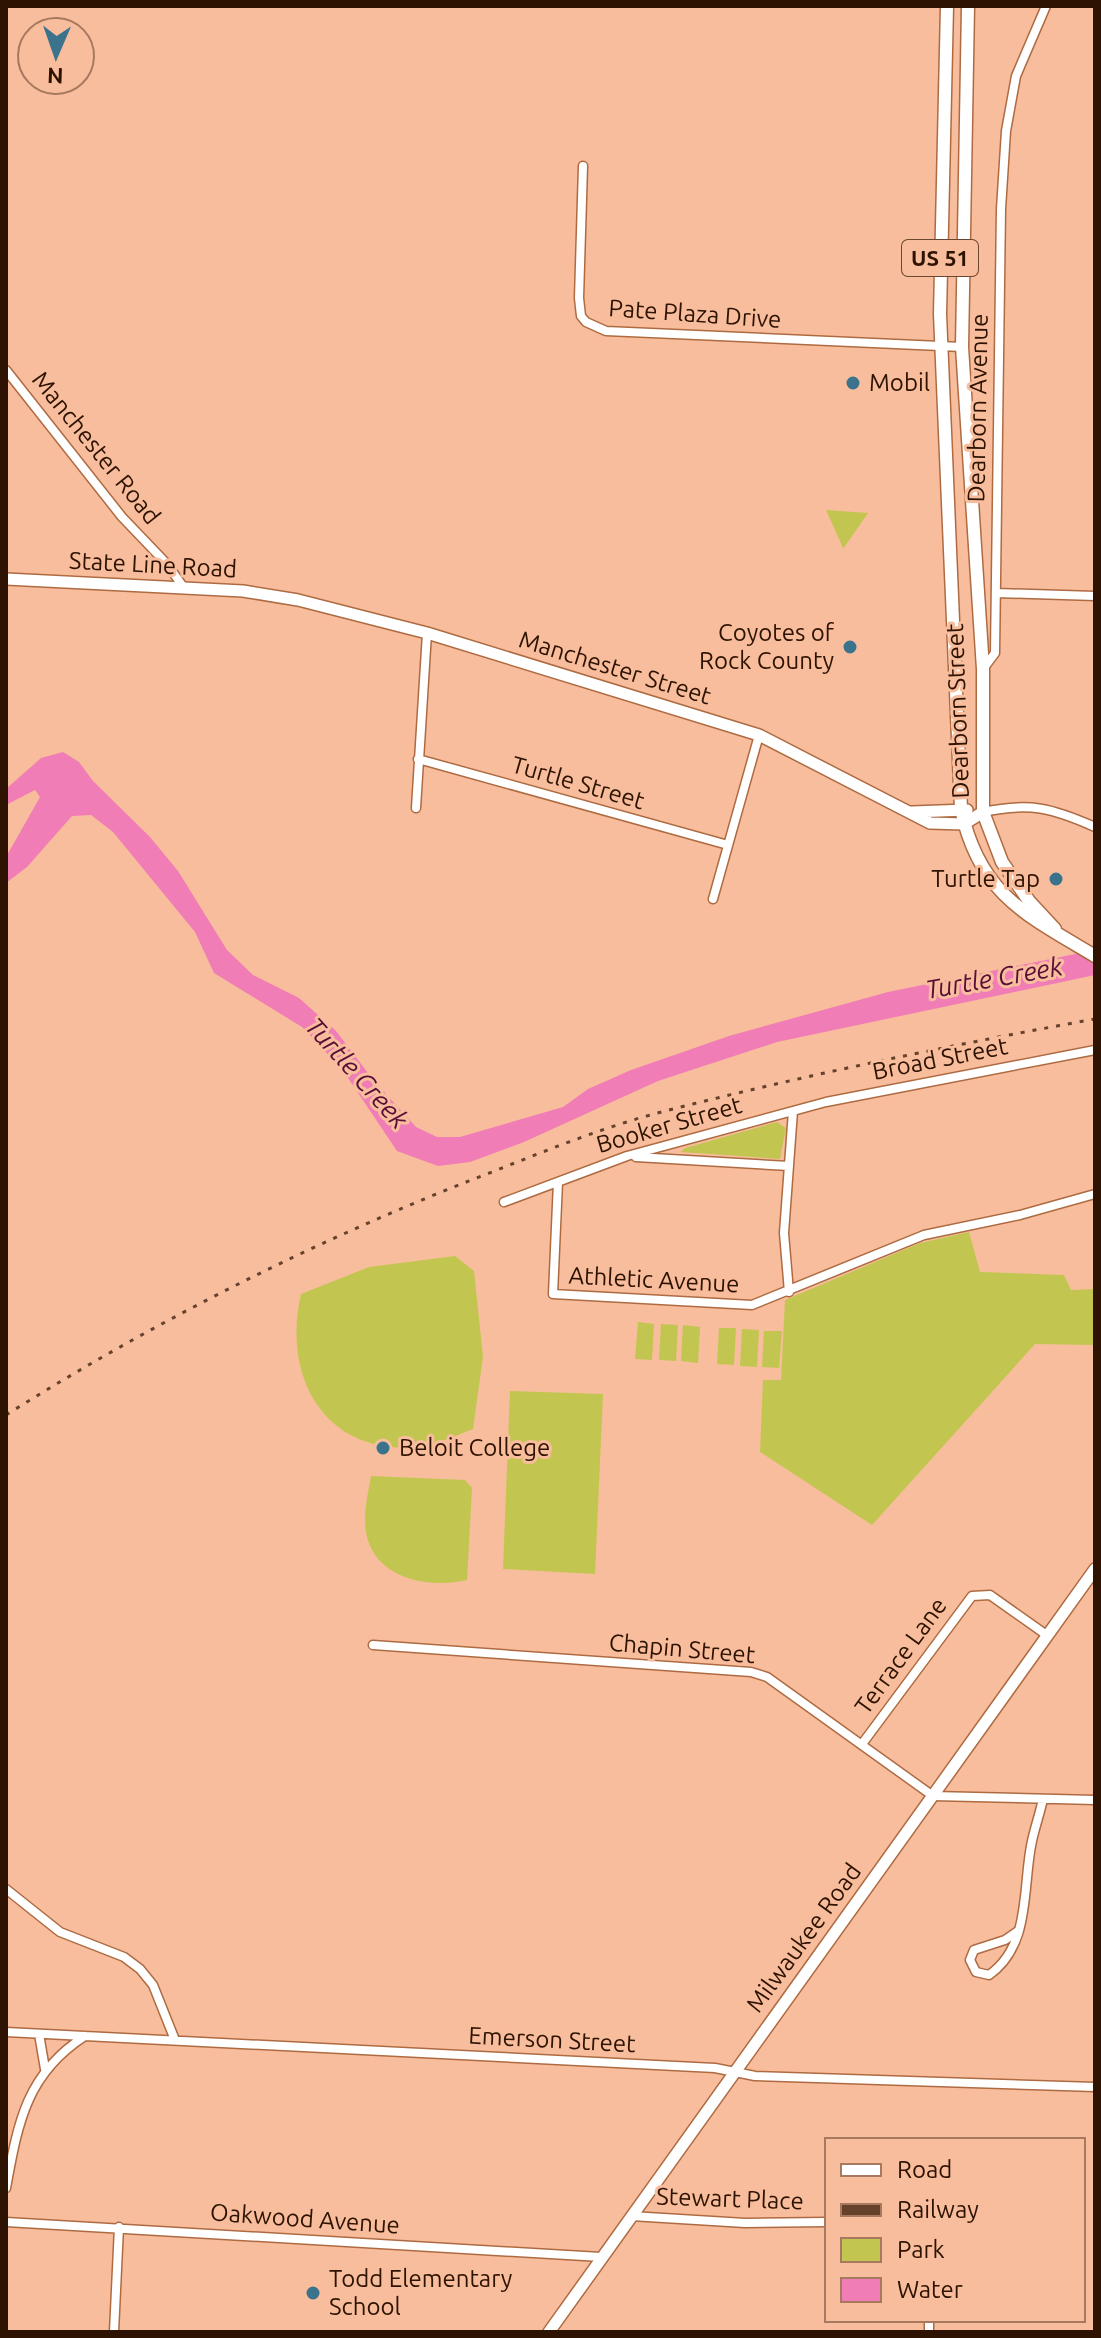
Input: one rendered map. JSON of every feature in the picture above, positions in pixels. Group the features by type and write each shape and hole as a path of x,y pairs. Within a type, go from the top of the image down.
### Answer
{"main road":[{"name":"US 51","path":"940,347 947,6"},
{"name":"US 51","path":"962,347 968,6"},
{"name":"Dearborn Street","path":"940,347 964,824 972,848 992,884 1026,916 1067,939"},
{"name":"Dearborn Street","path":"962,347 970,507 983,669 983,812 1002,862 1029,901 1067,939"},
{"name":"US 51","path":"1067,939 1095,956"}],"street":[{"name":"Dearborn Avenue","path":"983,669 995,653 1000,255 1006,131 1016,76 1046,6"},
{"name":"Pate Plaza Drive","path":"583,166 579,298 581,316 594,327 606,331 962,347"},
{"name":"Manchester Road","path":"6,370 122,517 167,564 184,588"},
{"name":"State Line Road","path":"6,579 243,591 298,600"},
{"path":"997,593 1095,596"},
{"name":"Manchester Street","path":"298,600 427,633 759,735 930,823 964,824"},
{"path":"416,808 427,633"},
{"path":"713,899 759,735"},
{"name":"Turtle Street","path":"418,759 728,845"},
{"path":"906,812 1053,808 1095,827"},
{"path":"964,824 983,812"},
{"name":"Broad Street","path":"793,1111 1095,1050"},
{"path":"789,1292 784,1233 793,1111"},
{"name":"Booker Street","path":"558,1182 627,1156 793,1111"},
{"path":"627,1156 789,1166"},
{"path":"504,1202 558,1182"},
{"name":"Athletic Avenue","path":"558,1182 553,1294 745,1306 789,1292 924,1235 1031,1212 1095,1194"},
{"name":"Milwaukee Road","path":"549,2332 1095,1569"},
{"name":"Terrace Lane","path":"862,1744 963,1604 977,1594 990,1595 1048,1636"},
{"name":"Chapin Street","path":"373,1645 751,1672 767,1677 933,1796"},
{"path":"933,1796 1095,1800"},
{"path":"1018,1931 1005,1940 974,1950 970,1960 976,1972 989,1975 994,1971 1018,1931 1023,1922 1031,1842 1043,1799"},
{"path":"6,1889 60,1932 114,1952 140,1969 153,1985 175,2040"},
{"name":"Emerson Street","path":"6,2032 735,2071 755,2076 1095,2087"},
{"path":"39,2034 45,2069"},
{"path":"6,2188 16,2135 30,2091 45,2069 86,2035"},
{"name":"Stewart Place","path":"631,2216 745,2223 825,2222"},
{"name":"Oakwood Avenue","path":"6,2222 601,2257"},
{"path":"114,2332 119,2227"}],"green space":[{"path":"826,510 868,513 843,549 843,548"},
{"path":"777,1122 786,1128 780,1159 681,1152 685,1148"},
{"path":"969,1232 980,1272 1064,1275 1071,1290 1095,1289 1095,1345 1035,1344 872,1525 760,1452 763,1380 781,1380 785,1300 920,1243"},
{"path":"455,1256 474,1271 483,1357 473,1429 416,1448 377,1445 351,1435 330,1420 314,1401 303,1377 297,1323 301,1294 369,1267"},
{"path":"638,1322 654,1324 652,1360 635,1359"},
{"path":"661,1324 678,1325 676,1361 659,1360"},
{"path":"683,1325 700,1327 698,1363 681,1361"},
{"path":"719,1328 736,1328 734,1365 717,1364"},
{"path":"742,1329 759,1330 757,1367 740,1366"},
{"path":"764,1331 782,1331 779,1368 762,1367"},
{"path":"510,1391 603,1394 595,1574 503,1569"},
{"path":"371,1476 465,1480 472,1488 467,1580 420,1581 391,1570 380,1561 371,1548 365,1525"}],"water":[{"name":"Turtle Creek","path":"63,752 79,762 93,781 150,837 178,871 227,950 253,975 299,998 336,1031 374,1081 416,1127 437,1137 460,1137 563,1107 588,1089 631,1070 729,1036 888,992 1095,950 1095,975 777,1042 658,1081 524,1142 470,1162 438,1166 397,1151 342,1069 302,1027 214,973 195,932 113,832 91,815 72,816 27,867 6,883 6,857 40,797 35,790 6,805 6,789 41,758"}],"railway":[{"path":"6,1415 123,1345 305,1252 429,1197 580,1138 647,1116 775,1084 1095,1019"}],"place":[{"name":"Mobil","path":"853,383"},
{"name":"Coyotes of Rock County","path":"850,647"},
{"name":"Turtle Tap","path":"1056,879"},
{"name":"Beloit College","path":"383,1448"},
{"name":"Todd Elementary School","path":"313,2293"}]}
